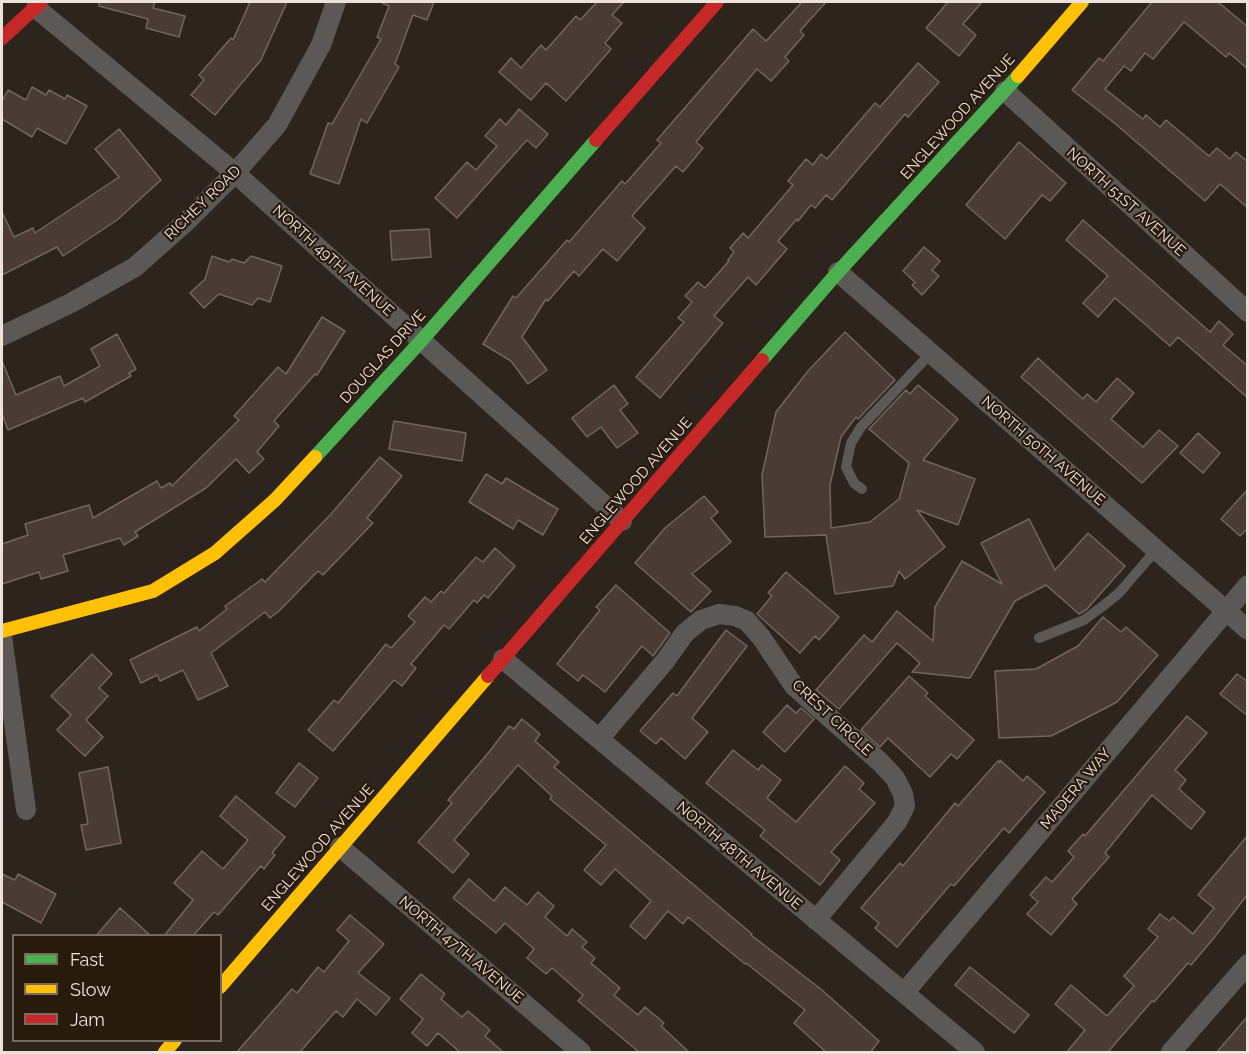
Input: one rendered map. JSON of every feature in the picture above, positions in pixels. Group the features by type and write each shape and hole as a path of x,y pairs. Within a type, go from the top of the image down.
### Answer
{"street":[{"name":"RICHEY ROAD","path":"2,336 71,303 135,267 187,222 235,173 277,124 321,45 336,2"},
{"name":"DOUGLAS DRIVE","path":"2,631 153,591 215,553 275,500 422,340 717,2"},
{"name":"ENGLEWOOD AVENUE","path":"222,985 838,272 1005,91 1082,2"},
{"name":"NORTH 49TH AVENUE","path":"38,5 235,173 622,521"},
{"path":"2,38 38,5"},
{"name":"NORTH 51ST AVENUE","path":"1005,91 1248,312"},
{"name":"NORTH 50TH AVENUE","path":"838,272 1248,630"},
{"name":"MADERA WAY","path":"904,993 1248,585"},
{"name":"CREST CIRCLE","path":"599,739 686,633 701,620 719,614 735,616 747,621 761,637 794,686 881,764 894,778 903,794 905,806 897,822 816,920"},
{"path":"2,636 26,810"},
{"name":"NORTH 48TH AVENUE","path":"503,659 975,1053"},
{"name":"NORTH 47TH AVENUE","path":"340,847 581,1053"},
{"path":"1171,1053 1248,964"}],"lane":[{"path":"862,489 855,483 846,467 851,442 861,427 930,353"},
{"path":"1039,638 1084,620 1103,606 1119,593 1156,550"}],"building":[{"path":"99,2 155,2 153,8 185,16 179,37 146,28 148,19 99,6"},
{"path":"250,2 287,2 261,60 215,115 191,95 204,80 199,75 231,38 233,40"},
{"path":"382,2 434,2 427,20 413,15 395,64 399,67 367,123 361,119 339,184 310,174 328,123 332,124 381,39 377,37 389,6"},
{"path":"597,2 624,2 612,15 622,23 605,43 611,49 566,101 546,83 531,100 499,72 511,58 521,68 541,45 546,50 576,16 580,20"},
{"path":"802,2 826,2 800,31 804,35 785,57 789,61 771,81 757,69 696,142 703,148 683,172 676,166 632,216 645,228 617,261 603,249 579,276 574,271 548,301 546,299 522,337 547,370 528,384 511,361 483,344 513,296 516,298 622,181 625,184 661,143 657,140 753,29 766,41"},
{"path":"948,2 982,2 963,24 976,35 959,56 926,28"},
{"path":"1152,2 1218,2 1248,27 1248,69 1229,53 1226,57 1184,22 1153,59 1145,53 1131,71 1124,66 1105,89 1143,119 1146,115 1160,127 1166,120 1209,156 1217,148 1230,159 1236,152 1248,162 1248,208 1220,184 1205,201 1112,121 1072,90 1099,58 1103,61"},
{"path":"918,63 939,82 908,117 905,114 832,200 826,195 815,208 811,205 798,221 797,219 778,241 787,249 756,285 748,277 714,316 723,323 660,398 636,377 684,322 678,318 692,302 685,296 698,282 705,288 729,261 734,252 730,248 743,233 748,238 793,185 788,181 806,159 813,165 821,154 827,159 875,103 880,107"},
{"path":"32,87 46,95 49,90 65,99 67,95 87,106 66,144 37,128 32,137 2,119 2,101 8,90 26,100"},
{"path":"519,109 548,134 536,148 527,140 457,218 435,198 467,162 476,170 497,146 485,136 500,119 506,125"},
{"path":"119,129 161,180 117,220 63,256 57,247 2,275 2,212 14,237 33,228 35,233 119,177 95,149"},
{"path":"1019,142 1066,183 1050,201 1042,195 1005,239 966,205"},
{"path":"1083,220 1210,332 1219,321 1233,334 1223,345 1248,366 1248,398 1178,337 1170,346 1115,298 1098,317 1083,303 1108,276 1066,240"},
{"path":"429,229 431,257 392,260 390,231"},
{"path":"924,247 940,261 932,270 939,276 922,295 912,285 915,282 903,271"},
{"path":"212,256 229,262 232,259 244,263 251,256 282,266 270,302 258,298 252,305 219,294 204,308 190,293 205,279"},
{"path":"322,317 345,331 317,375 315,374 274,421 279,426 257,452 264,459 249,473 236,459 206,488 135,532 138,536 124,545 120,538 63,555 68,571 41,579 39,572 2,584 2,544 28,535 25,524 89,505 93,518 157,481 161,488 170,483 172,486 239,420 234,416 278,367 286,374"},
{"path":"845,332 895,380 858,419 856,417 841,437 830,485 831,528 870,522 899,499 909,463 869,429 906,390 910,394 918,385 958,419 923,460 975,479 958,525 917,510 945,547 905,579 899,571 893,586 835,594 826,535 765,537 762,475 776,412 808,371"},
{"path":"117,334 136,369 129,373 131,376 85,402 83,398 8,430 2,414 2,361 16,395 60,376 64,386 100,366 91,349"},
{"path":"1038,358 1083,399 1087,394 1096,402 1117,378 1134,393 1111,419 1143,447 1159,430 1178,446 1142,483 1021,377"},
{"path":"614,385 628,404 620,410 638,433 617,448 601,427 587,437 572,418"},
{"path":"394,421 466,433 462,461 389,449"},
{"path":"1198,433 1220,453 1203,473 1180,453"},
{"path":"380,457 402,476 367,518 373,523 323,575 318,571 279,611 270,618 265,612 211,653 228,686 198,700 183,670 160,681 157,675 141,683 130,660 197,627 199,631 227,609 225,606 262,579 265,582 331,514"},
{"path":"486,474 502,484 506,478 558,509 543,535 518,520 513,529 469,502"},
{"path":"1248,489 1248,528 1240,536 1221,519"},
{"path":"704,496 718,512 711,518 731,542 692,574 711,591 691,612 635,563 665,528"},
{"path":"1029,519 1055,570 1088,533 1125,566 1087,609 1079,614 1046,585 1015,601 970,678 912,672 920,663 897,643 839,709 816,690 864,635 872,642 897,611 933,641 935,607 962,561 1002,584 981,543"},
{"path":"495,548 515,566 488,598 484,595 477,603 474,600 449,629 444,625 411,664 416,668 402,686 394,680 333,751 308,730 334,700 338,703 386,644 391,648 415,622 408,616 425,597 431,602 441,591 444,593 476,557 483,562"},
{"path":"786,572 839,617 819,640 815,636 800,653 757,614 772,596 768,593"},
{"path":"616,585 670,633 653,656 642,646 605,692 583,675 578,681 557,664 600,610 596,607"},
{"path":"1103,617 1121,632 1126,627 1158,655 1117,702 1051,736 999,738 995,671 1036,669 1078,646"},
{"path":"726,630 747,646 692,718 708,732 685,759 661,738 656,744 640,731 673,693 677,696"},
{"path":"92,654 112,674 99,688 108,696 86,720 103,737 85,756 57,730 71,715 51,696"},
{"path":"1237,674 1248,682 1248,716 1220,694"},
{"path":"909,676 928,693 925,696 974,740 957,759 951,754 930,777 888,738 880,747 861,730"},
{"path":"787,705 796,713 801,708 814,719 785,752 763,732"},
{"path":"1187,716 1207,733 1175,770 1186,780 1179,789 1205,812 1191,829 1152,795 1105,853 1109,857 1072,899 1077,904 1051,935 1027,914 1038,902 1030,895 1046,877 1052,882 1074,857 1068,851 1083,834 1085,836"},
{"path":"522,719 540,734 535,741 559,762 554,767 751,935 822,990 879,1041 870,1053 827,1053 794,1023 805,1010 688,917 683,924 668,911 645,939 630,926 651,901 615,869 601,885 584,870 606,845 550,799 552,796 518,765 454,840 469,854 453,873 418,842 452,803 448,800 509,726 514,729"},
{"path":"733,750 758,770 762,765 781,780 767,798 796,822 845,766 864,783 859,789 875,803 831,852 840,860 820,885 760,836 765,830 706,783"},
{"path":"1000,760 1023,781 1027,776 1045,792 1009,833 1004,828 954,886 951,884 897,947 875,928 879,923 861,908 900,863 903,866 955,803 958,806 998,761 1000,763"},
{"path":"299,763 318,778 295,807 276,793"},
{"path":"108,767 121,843 86,850 81,825 88,824 79,773"},
{"path":"236,796 285,837 272,853 275,855 264,869 261,866 218,915 214,912 195,934 166,934 193,900 174,883 202,851 223,869 248,840 220,816"},
{"path":"1248,835 1248,894 1213,939 1191,965 1188,963 1154,1002 1152,1001 1107,1053 1066,1053 1085,1030 1055,1004 1071,985 1107,1016 1134,986 1124,976 1158,937 1148,929 1160,914 1169,921 1173,917 1193,934 1214,908 1198,895"},
{"path":"2,874 15,880 18,874 56,894 41,923 2,902"},
{"path":"469,879 494,901 505,887 527,905 538,892 554,906 545,917 567,936 572,929 587,942 582,947 595,958 591,963 620,988 614,995 638,1015 645,1007 664,1023 661,1026 690,1053 640,1053 578,1001 583,995 552,968 546,974 527,958 534,949 505,923 496,933 453,898"},
{"path":"120,908 149,934 98,934"},
{"path":"350,915 384,944 358,973 390,998 376,1015 357,999 343,1017 336,1011 299,1053 236,1053 292,989 297,993 318,967 324,972 349,941 337,930"},
{"path":"970,967 1029,1015 1014,1033 955,985"},
{"path":"421,974 445,994 441,999 462,1017 468,1011 490,1030 485,1036 504,1053 461,1053 438,1033 427,1046 412,1033 423,1019 400,999"},
{"path":"1248,1016 1248,1053 1216,1053"}],"traffic: fast":[{"path":"762,360 838,272 1018,76"},
{"path":"315,457 422,340 596,140"}],"traffic: slow":[{"path":"1018,76 1082,2"},
{"path":"2,631 153,591 215,553 275,500 315,457"},
{"path":"222,985 488,676"},
{"path":"165,1052 173,1042"}],"traffic: jam":[{"path":"2,38 41,2"},
{"path":"596,140 717,2"},
{"path":"488,676 762,360"}]}
